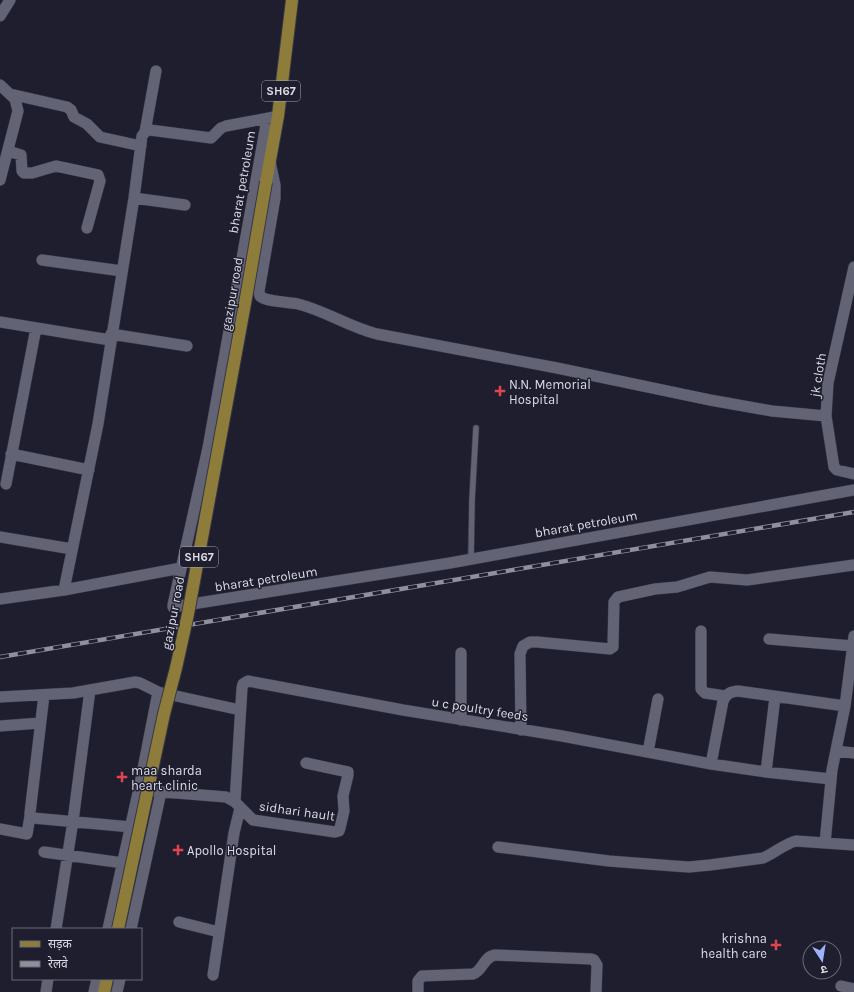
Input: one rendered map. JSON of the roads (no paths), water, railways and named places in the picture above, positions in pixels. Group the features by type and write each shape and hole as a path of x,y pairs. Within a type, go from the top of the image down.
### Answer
{"main road":[{"name":"SH67","path":"270,162 273,118 292,0"},
{"name":"gazipur road","path":"118,928 164,714 188,614 270,162"},
{"path":"104,992 107,980"}],"street":[{"path":"0,16 10,0"},
{"path":"64,590 98,424 134,198 140,146 142,136 145,132 156,71"},
{"path":"0,85 15,100 18,111 0,180"},
{"path":"10,94 67,107 71,110 74,118 86,123 100,137 140,146"},
{"path":"145,132 152,130 211,138 221,128 226,126 273,118"},
{"name":"bharat petroleum","path":"273,118 208,448 173,605 174,608 471,559 854,490"},
{"path":"8,151 21,155 22,170 24,173 32,173 56,166 98,174 100,181 87,228"},
{"path":"270,162 276,190 259,291 260,296 263,299 309,307 360,329 377,334 558,368 710,400 772,411 826,416"},
{"path":"134,198 185,205"},
{"path":"42,260 122,271"},
{"name":"jk cloth","path":"854,266 828,383 826,416 834,466 837,470 854,474"},
{"path":"0,322 36,328 187,346"},
{"path":"6,484 36,328"},
{"path":"11,454 89,470"},
{"path":"0,538 72,548"},
{"path":"521,730 520,654 523,646 530,642 537,642 610,649 613,644 614,602 618,597 655,589 674,588 710,577 751,580 854,565"},
{"path":"0,600 64,590 181,568"},
{"path":"700,631 701,691 725,696"},
{"path":"769,639 853,641 845,706 831,779 825,843"},
{"path":"460,720 461,653"},
{"name":"u c poultry feeds","path":"212,975 238,805 240,710 243,684 248,681 460,720 562,736 711,764 831,779"},
{"path":"0,697 73,693 135,682 158,692 240,710"},
{"path":"56,928 73,822 90,690"},
{"path":"108,928 139,790 158,692"},
{"path":"711,764 725,696 730,692 845,706"},
{"path":"0,829 27,834 44,695"},
{"path":"766,772 775,697"},
{"path":"648,752 658,699"},
{"path":"0,726 40,723"},
{"path":"836,751 854,753"},
{"name":"sidhari hault","path":"139,790 226,797 238,805 249,817 258,821 335,832 339,831 344,811 343,801 348,772 306,763"},
{"path":"131,928 161,792"},
{"path":"30,816 33,818 131,827"},
{"path":"498,846 609,861 689,867 763,858 772,854 788,843 796,841 854,845"},
{"path":"44,852 123,863"},
{"path":"179,922 219,932"},
{"path":"418,992 418,980 422,976 476,973 487,958 495,955 594,960 597,964 596,992"},
{"path":"46,992 48,980"},
{"path":"94,992 97,980"},
{"path":"117,992 120,980"},
{"path":"841,986 854,989"}],"lane":[{"path":"471,559 472,500 476,428"}],"railway":[{"path":"0,657 854,512"}],"place":[{"name":"N.N. Memorial Hospital","path":"500,391"},
{"name":"maa sharda heart clinic","path":"122,777"},
{"name":"Apollo Hospital","path":"178,850"},
{"name":"krishna health care","path":"776,945"}]}
